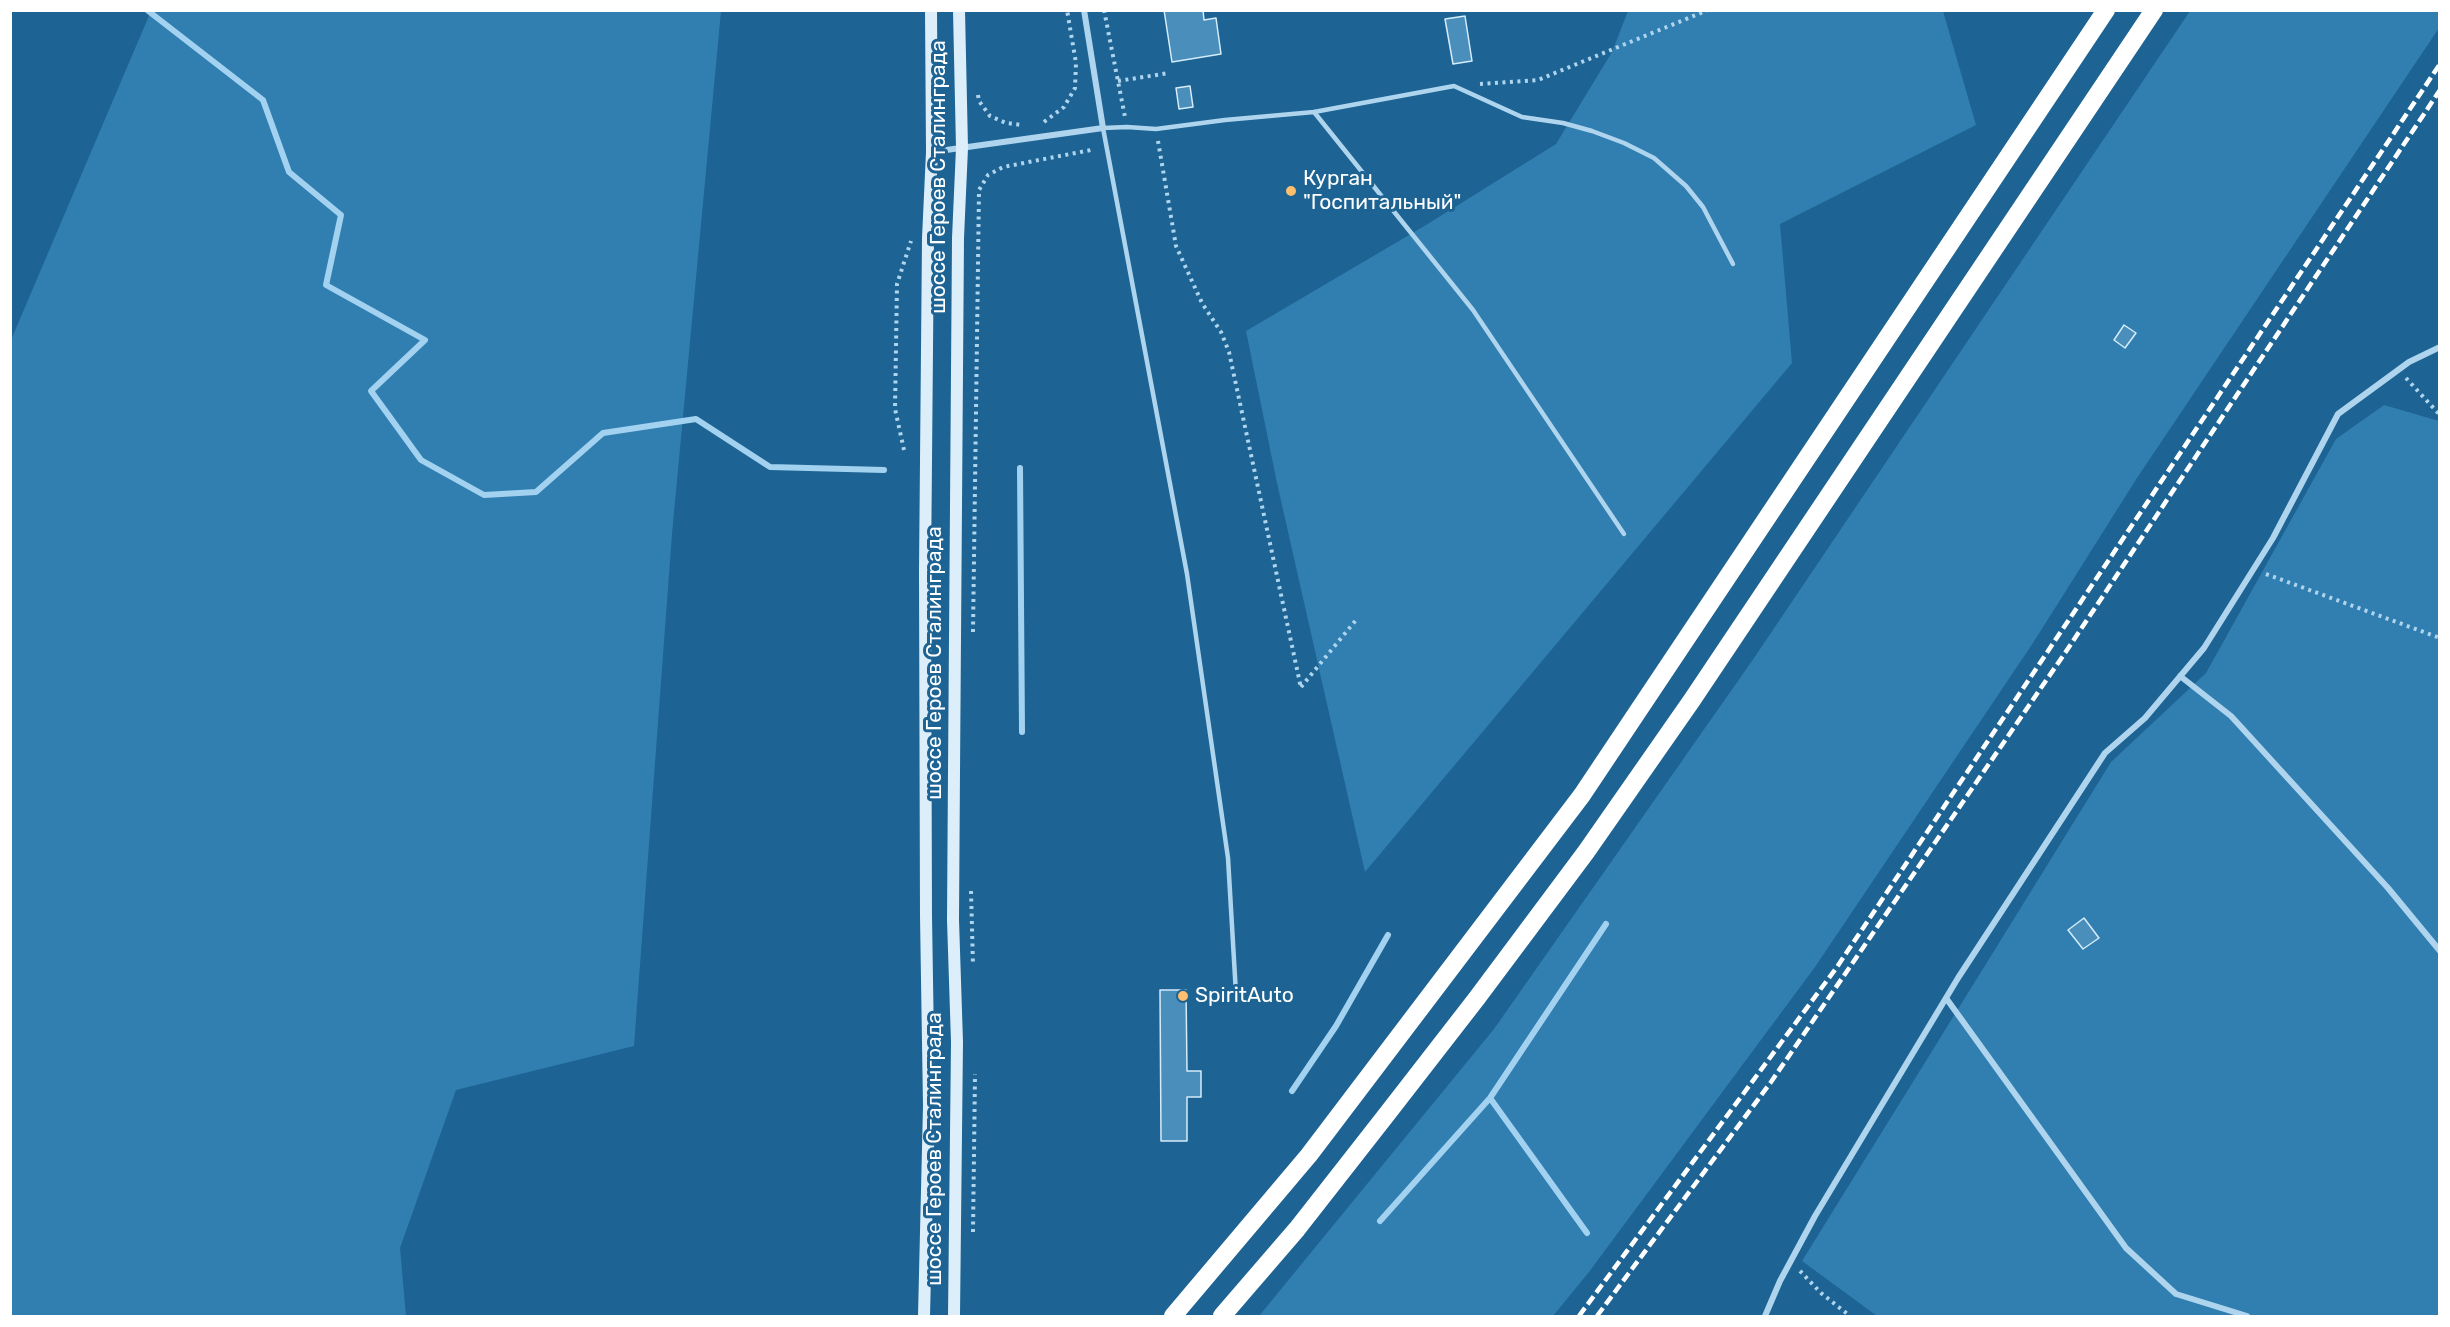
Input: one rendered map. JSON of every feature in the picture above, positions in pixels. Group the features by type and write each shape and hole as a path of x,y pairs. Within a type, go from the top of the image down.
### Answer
{"highway":[{"path":"1173,1317 1309,1155 1582,795 2106,10"},
{"path":"1222,1317 1297,1229 1586,852 1692,700 2154,10"}],"main road":[{"name":"шоссе Героев Сталинграда","path":"924,1317 929,1106 925,571 928,238 932,152 931,10"},
{"name":"шоссе Героев Сталинграда","path":"954,1317 957,1042 953,920 954,771 958,238 962,148 959,10"}],"street":[{"path":"932,152 1103,128 1084,10"},
{"path":"1765,1317 1790,1261 1815,1216 1946,998 2105,753 2145,718 2204,648 2273,538 2338,414 2398,370 2439,347"},
{"path":"2180,676 2231,717 2388,888 2439,951"},
{"path":"1946,998 2126,1248 2176,1294 2247,1317"}],"lane":[{"path":"1236,994 1228,858 1187,574 1103,128 1156,129 1314,112 1454,86 1522,117 1563,123 1592,131 1638,149 1654,158 1686,186 1702,207 1733,264"},
{"path":"1314,112 1473,310 1624,534"}],"path":[{"path":"1041,123 1064,107 1075,88 1076,63 1067,10"},
{"path":"1104,10 1127,127"},
{"path":"1454,86 1538,81 1708,10"},
{"path":"1118,81 1169,73"},
{"path":"978,91 979,101 990,116 1006,123 1024,125"},
{"path":"1156,129 1176,246 1202,303 1221,332 1229,352 1301,688 1356,620"},
{"path":"973,642 979,190 988,175 1003,167 1091,150"},
{"path":"904,450 895,409 897,284 912,238"},
{"path":"2398,370 2439,415"},
{"path":"2254,569 2439,638"},
{"path":"971,880 973,971"},
{"path":"973,1236 974,1063"},
{"path":"1790,1261 1821,1293 1850,1317"}],"shaded area":[{"path":"151,11 721,11 672,534 634,1046 456,1090 400,1248 406,1316 11,1316 11,340"},
{"path":"1628,11 1943,11 1976,125 1780,224 1792,363 1365,872 1277,483 1246,331 1426,225 1556,144 1612,52"},
{"path":"2190,11 2439,11 2439,28 2137,478 2033,643 1815,967 1589,1272 1553,1316 1259,1316 1494,1029 1754,658"},
{"path":"2384,405 2439,421 2439,1316 1877,1316 1802,1261 2111,762 2206,673 2336,439"}],"building":[{"path":"1164,10 1203,10 1204,20 1216,18 1221,54 1172,62"},
{"path":"1465,16 1472,61 1453,64 1445,19"},
{"path":"1190,86 1193,107 1179,109 1176,88"},
{"path":"2124,325 2136,333 2125,348 2114,340"},
{"path":"2084,918 2099,938 2083,949 2068,930"},
{"path":"1160,990 1186,990 1187,1071 1201,1071 1201,1097 1187,1097 1187,1141 1161,1141"}],"waterway":[{"path":"147,10 263,100 289,172 341,215 326,285 425,340 371,391 421,460 484,495 536,492 603,433 696,419 770,467 884,470"},
{"path":"1020,468 1022,732"},
{"path":"1380,1221 1490,1098 1606,924"},
{"path":"1292,1091 1336,1026 1388,935"},
{"path":"1490,1098 1587,1233"}],"railway":[{"path":"1579,1316 1837,967 2440,64"},
{"path":"1597,1316 1771,1082 2067,650 2440,90"}],"place":[{"name":"Курган \"Госпитальный\"","path":"1291,191"},
{"name":"SpiritAuto","path":"1183,996"}]}
